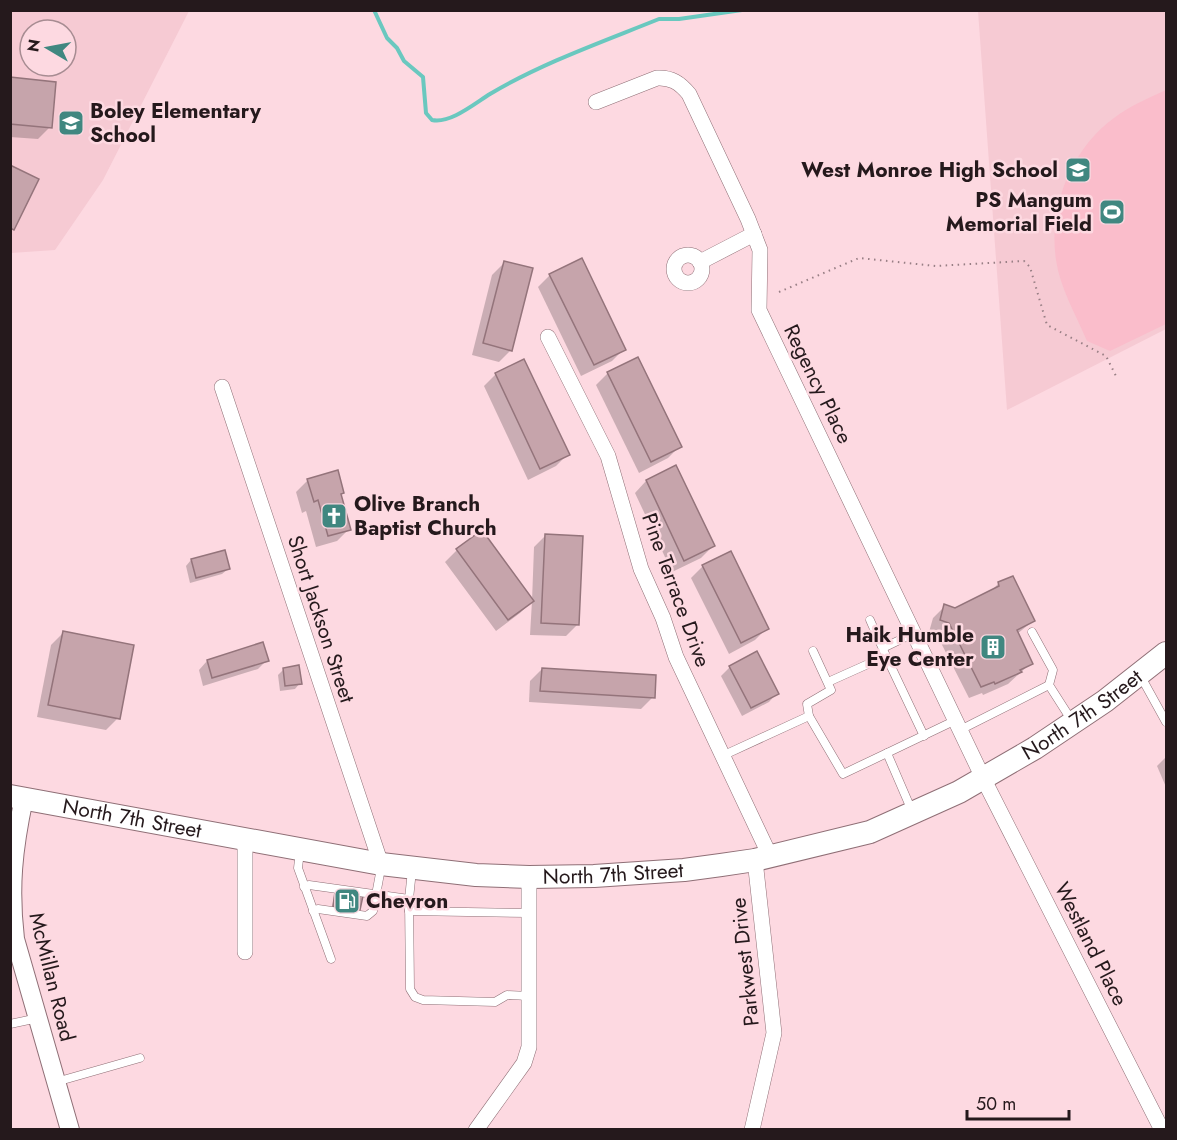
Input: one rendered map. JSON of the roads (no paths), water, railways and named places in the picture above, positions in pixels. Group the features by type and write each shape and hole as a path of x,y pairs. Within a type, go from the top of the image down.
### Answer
{"main road":[{"name":"North 7th Street","path":"17,797 412,868 476,875 529,877 594,876 684,870 763,858 870,832 960,792 1035,748 1105,701 1167,653"}],"street":[{"name":"Regency Place","path":"596,102 657,78 667,78 681,85 689,94 760,250 759,310 983,778"},
{"path":"700,262 754,234"},
{"name":"Pine Terrace Drive","path":"548,337 608,456 641,569 663,618 676,657 722,756 763,858"},
{"name":"Short Jackson Street","path":"222,387 381,864"},
{"name":"Westland Place","path":"983,778 1162,1130"},
{"name":"McMillan Road","path":"17,797 11,873 11,909 15,939 70,1130"},
{"path":"245,839 245,952"},
{"name":"Parkwest Drive","path":"752,1130 774,1033 763,858"},
{"path":"476,1130 524,1063 527,1055 530,1037 529,877"}],"lane":[{"path":"870,620 924,736"},
{"path":"828,682 884,652 914,632"},
{"path":"1032,632 1053,670 1049,685 1073,722"},
{"path":"813,651 831,690 807,704 809,716 843,774 924,736 958,725 1049,685"},
{"path":"1139,674 1163,705 1167,722"},
{"path":"722,756 809,716"},
{"path":"887,753 912,813"},
{"path":"300,849 298,868 331,959"},
{"path":"313,911 318,909 367,916 373,911 381,864"},
{"path":"412,868 409,899 410,989 415,997 423,1000 495,1002 507,995 529,996"},
{"path":"304,887 309,885 409,899"},
{"path":"409,911 529,912"},
{"path":"10,1024 38,1018"},
{"path":"56,1082 140,1058"}],"waterway":[{"path":"374,10 387,38 397,48 404,61 423,77 426,113 432,120 454,116 510,83 551,63 659,19 679,19 742,10"}],"place":[{"name":"Boley Elementary School","path":"71,123"},
{"name":"West Monroe High School","path":"1078,170"},
{"name":"PS Mangum Memorial Field","path":"1112,212"},
{"name":"Olive Branch Baptist Church","path":"334,516"},
{"name":"Haik Humble Eye Center","path":"993,647"},
{"name":"Chevron","path":"347,901"}]}
